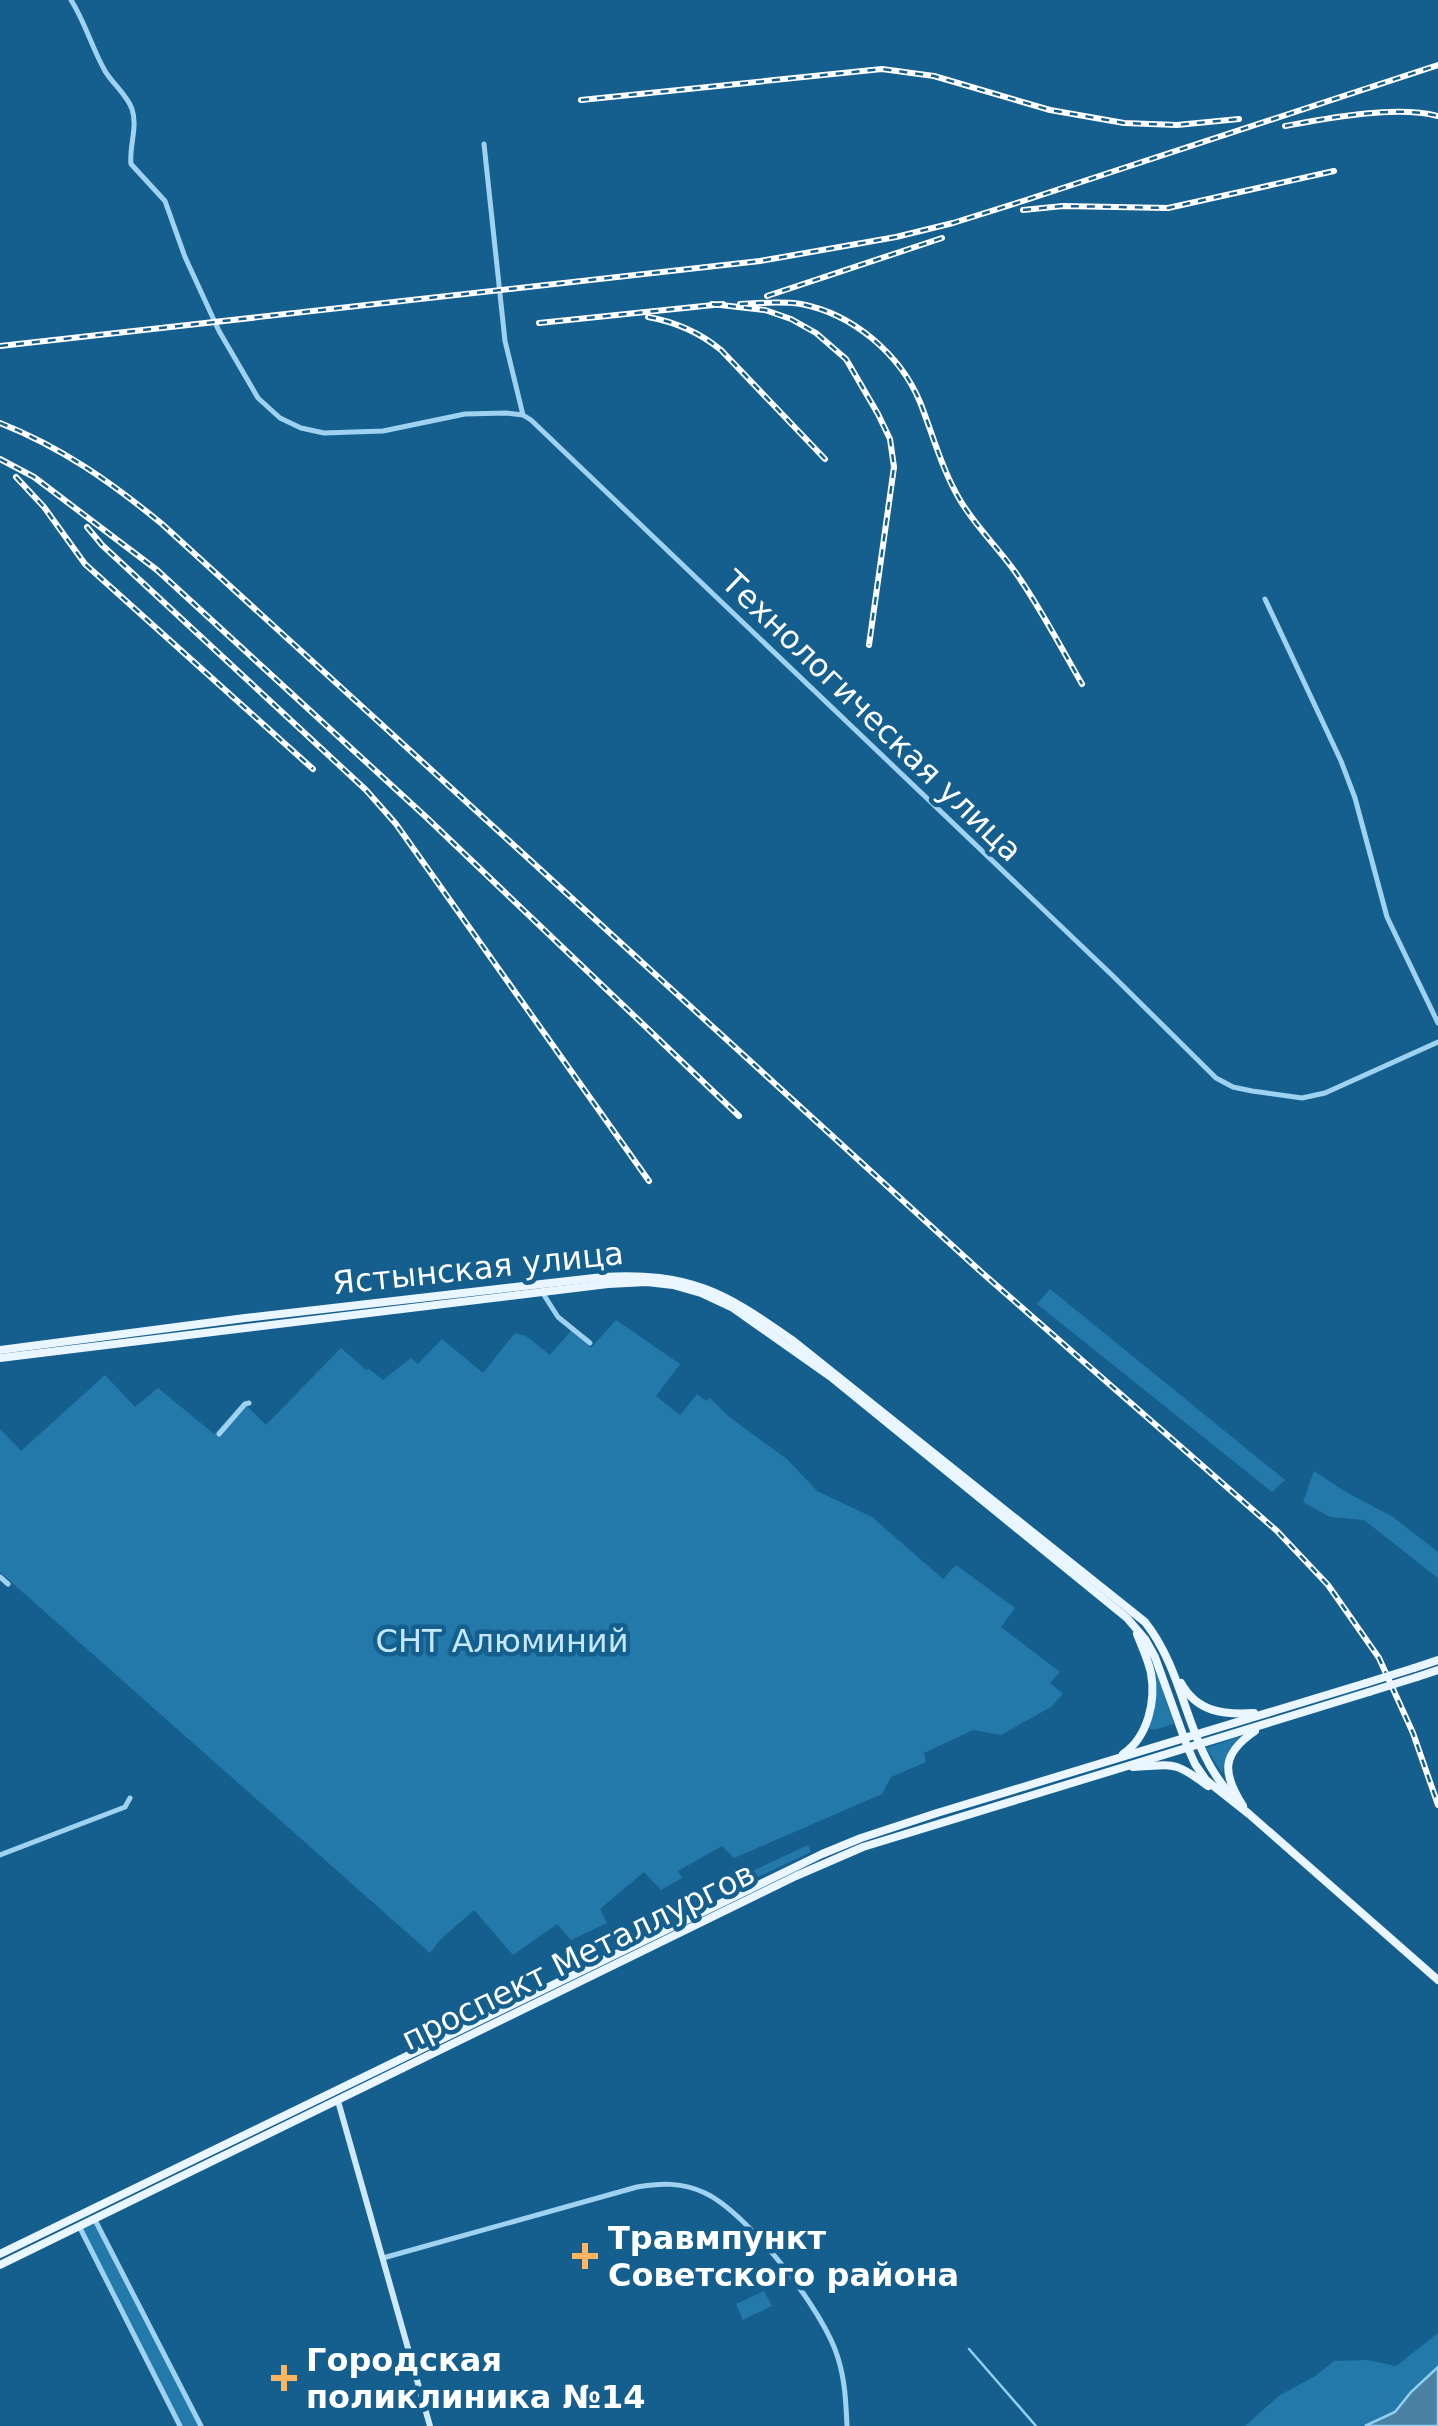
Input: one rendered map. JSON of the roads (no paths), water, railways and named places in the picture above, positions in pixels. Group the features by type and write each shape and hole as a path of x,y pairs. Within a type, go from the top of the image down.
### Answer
{"main road":[{"name":"Ястынская улица","path":"0,1354 245,1318 603,1277 642,1276 685,1282 713,1291 751,1311 792,1340 1130,1608 1157,1638 1212,1772 1249,1814"},
{"name":"Ястынская улица","path":"0,1354 608,1284 647,1282 680,1287 733,1308 794,1350 1127,1618 1155,1657 1194,1764 1206,1780 1249,1814"},
{"path":"1119,1763 1139,1739 1152,1695 1148,1661 1127,1618"},
{"path":"1196,1739 1265,1724 1415,1672 1438,1660"},
{"path":"1172,1668 1185,1691 1206,1708 1231,1714 1269,1713"},
{"path":"1415,1672 1438,1670"},
{"path":"1196,1739 1269,1713 1368,1688"},
{"path":"1249,1814 1228,1780 1227,1771 1236,1745 1265,1724"},
{"name":"проспект Металлургов","path":"0,2254 92,2215 852,1852 1196,1739"},
{"path":"1119,1763 1179,1767 1249,1814 1438,1980"},
{"path":"335,2097 430,2426"},
{"name":"проспект Металлургов","path":"0,2266 77,2222"}],"street":[{"path":"71,0 108,76 132,109 131,164 166,201 185,257 219,331 258,398 280,418 300,428 324,433 383,431 465,414 523,416 505,341 484,144"},
{"name":"Технологическая улица","path":"523,416 1216,1078 1233,1087 1302,1098 1325,1093 1438,1042"},
{"path":"1265,599 1341,761 1387,917 1438,1023"},
{"path":"542,1292 558,1317 590,1344"},
{"path":"218,1434 249,1403"},
{"path":"0,1577 8,1584"},
{"path":"0,1855 125,1807 130,1798"},
{"path":"383,2258 638,2187 663,2183 706,2193 754,2232 827,2331 846,2394 848,2426"},
{"path":"92,2215 200,2426"},
{"path":"77,2222 180,2426"}],"waterway":[{"path":"969,2349 1036,2426"}],"railway":[{"path":"0,346 760,261 896,237 1023,201 1438,65"},
{"path":"581,100 882,69 934,76 1050,110 1124,123 1177,125 1239,119"},
{"path":"1285,126 1382,112 1438,116"},
{"path":"1023,210 1063,206 1168,208 1334,171"},
{"path":"767,296 942,238"},
{"path":"740,304 786,303 820,309 856,327 887,353 920,402 960,500 1020,579 1082,684"},
{"path":"712,304 765,310 816,333 846,359 890,439 894,467 869,645"},
{"path":"539,323 723,304"},
{"path":"648,317 687,329 721,350 825,459"},
{"path":"0,423 85,467 162,524 979,1270 1277,1531 1328,1585 1379,1658 1413,1733 1438,1805"},
{"path":"0,459 34,477 157,570 426,817 739,1116"},
{"path":"16,477 44,507 85,564 313,769"},
{"path":"87,527 366,790 396,824 649,1181"}],"place":[{"name":"Травмпункт Советского района","path":"585,2256"},
{"name":"Городская поликлиника №14","path":"284,2378"}],"park label":[{"name":"СНТ Алюминий","path":"502,1641"}]}
